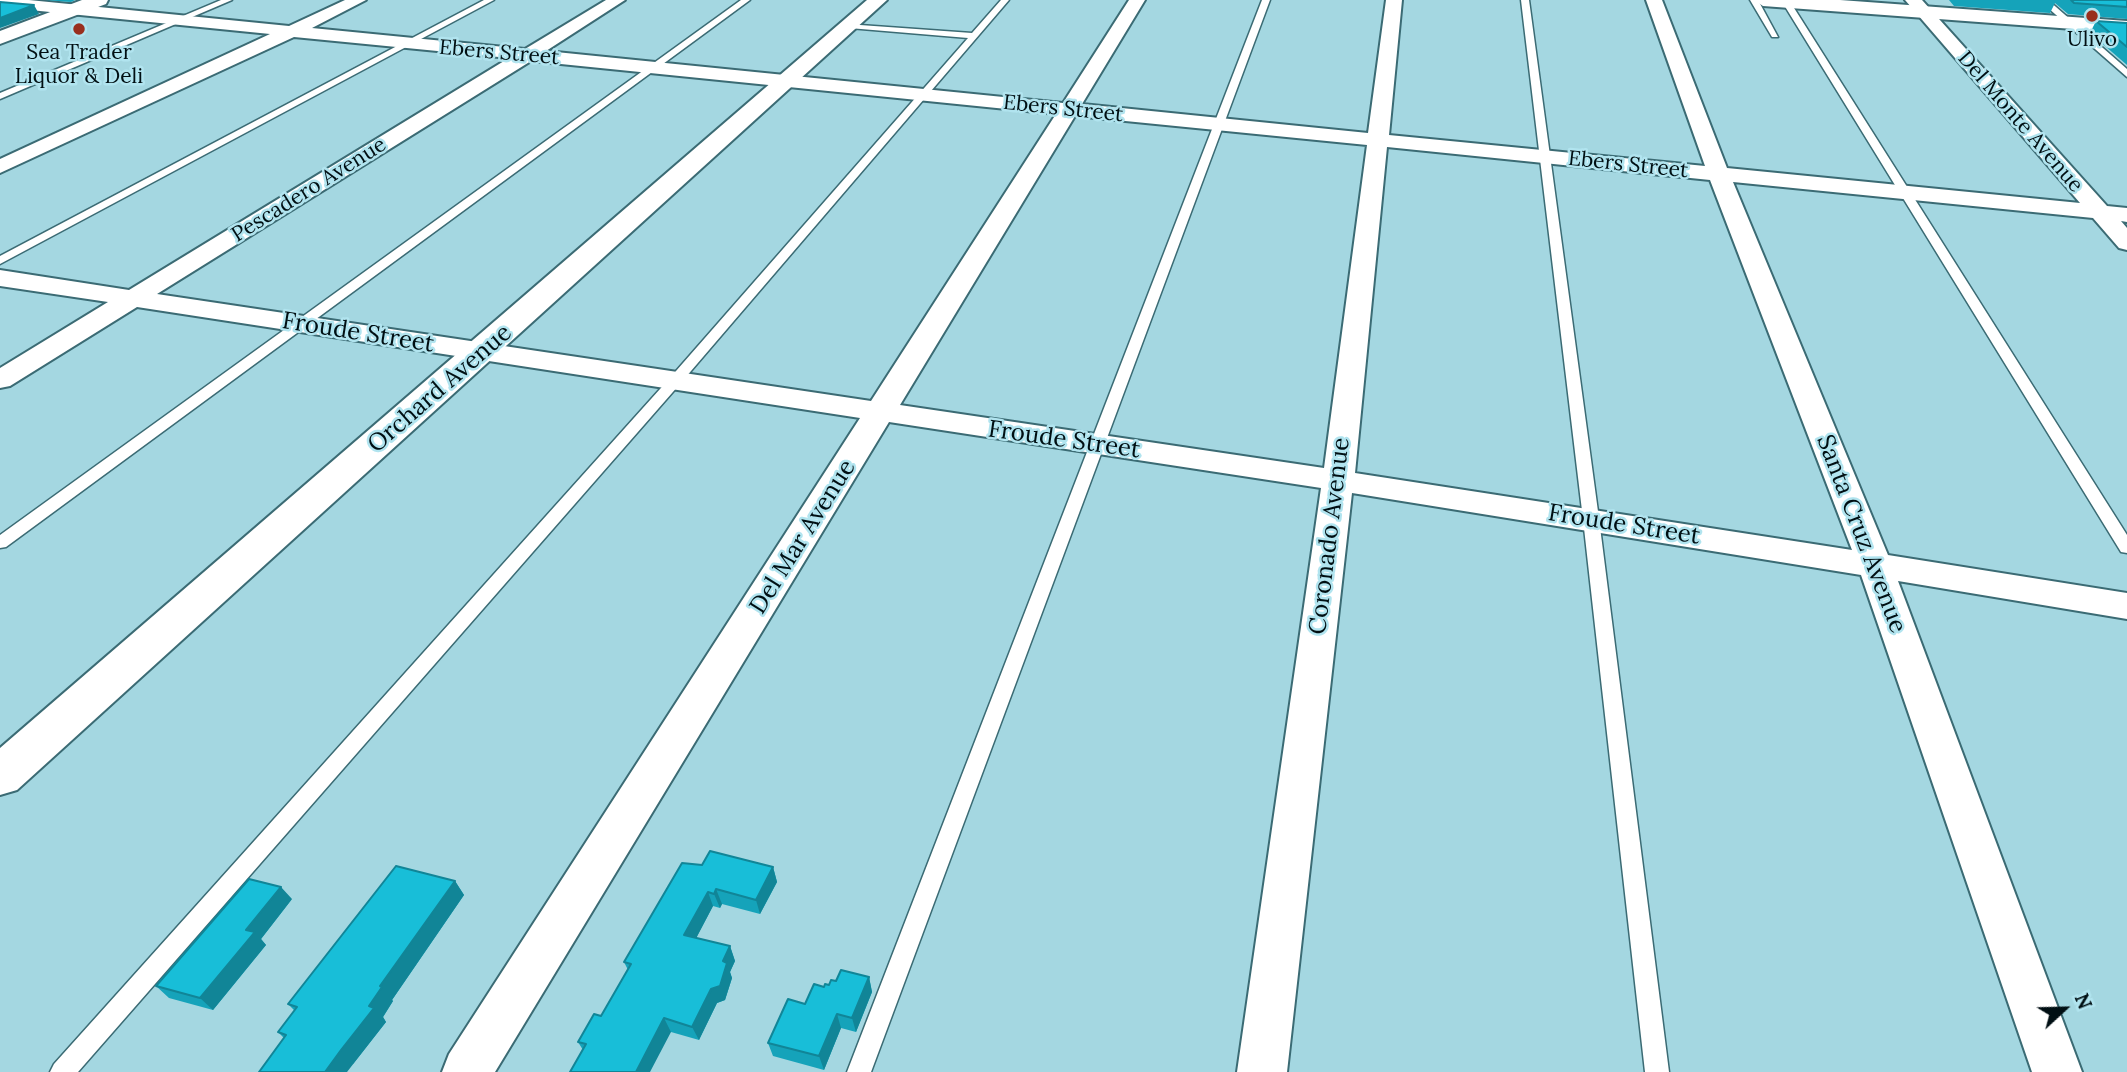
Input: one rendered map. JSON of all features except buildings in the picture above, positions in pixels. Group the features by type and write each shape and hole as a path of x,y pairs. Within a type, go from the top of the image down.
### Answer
{"street":[{"path":"0,38 99,0"},
{"path":"0,167 358,0"},
{"name":"Pescadero Avenue","path":"0,380 617,0"},
{"name":"Orchard Avenue","path":"0,776 878,0"},
{"name":"Del Mar Avenue","path":"467,1072 1137,0"},
{"name":"Coronado Avenue","path":"1262,1072 1338,481 1394,0"},
{"name":"Santa Cruz Avenue","path":"1654,0 1719,175 1875,565 2057,1072"},
{"path":"1763,0 1918,6 2127,27"},
{"name":"Ebers Street","path":"0,2 2127,215"},
{"name":"Del Monte Avenue","path":"1918,6 2127,243"},
{"name":"Froude Street","path":"0,278 1591,519 2127,606"}],"lane":[{"path":"0,96 228,0"},
{"path":"0,261 490,0"},
{"path":"0,543 746,0"},
{"path":"62,1072 674,382 1004,0"},
{"path":"859,1072 1266,0"},
{"path":"1525,0 1657,1072"},
{"path":"1754,0 1775,35"},
{"path":"2043,0 2127,74"},
{"path":"1785,1 2127,548"},
{"path":"849,26 974,36"}],"place":[{"name":"Ulivo","path":"2092,16"},
{"name":"Sea Trader Liquor & Deli","path":"79,29"}]}
